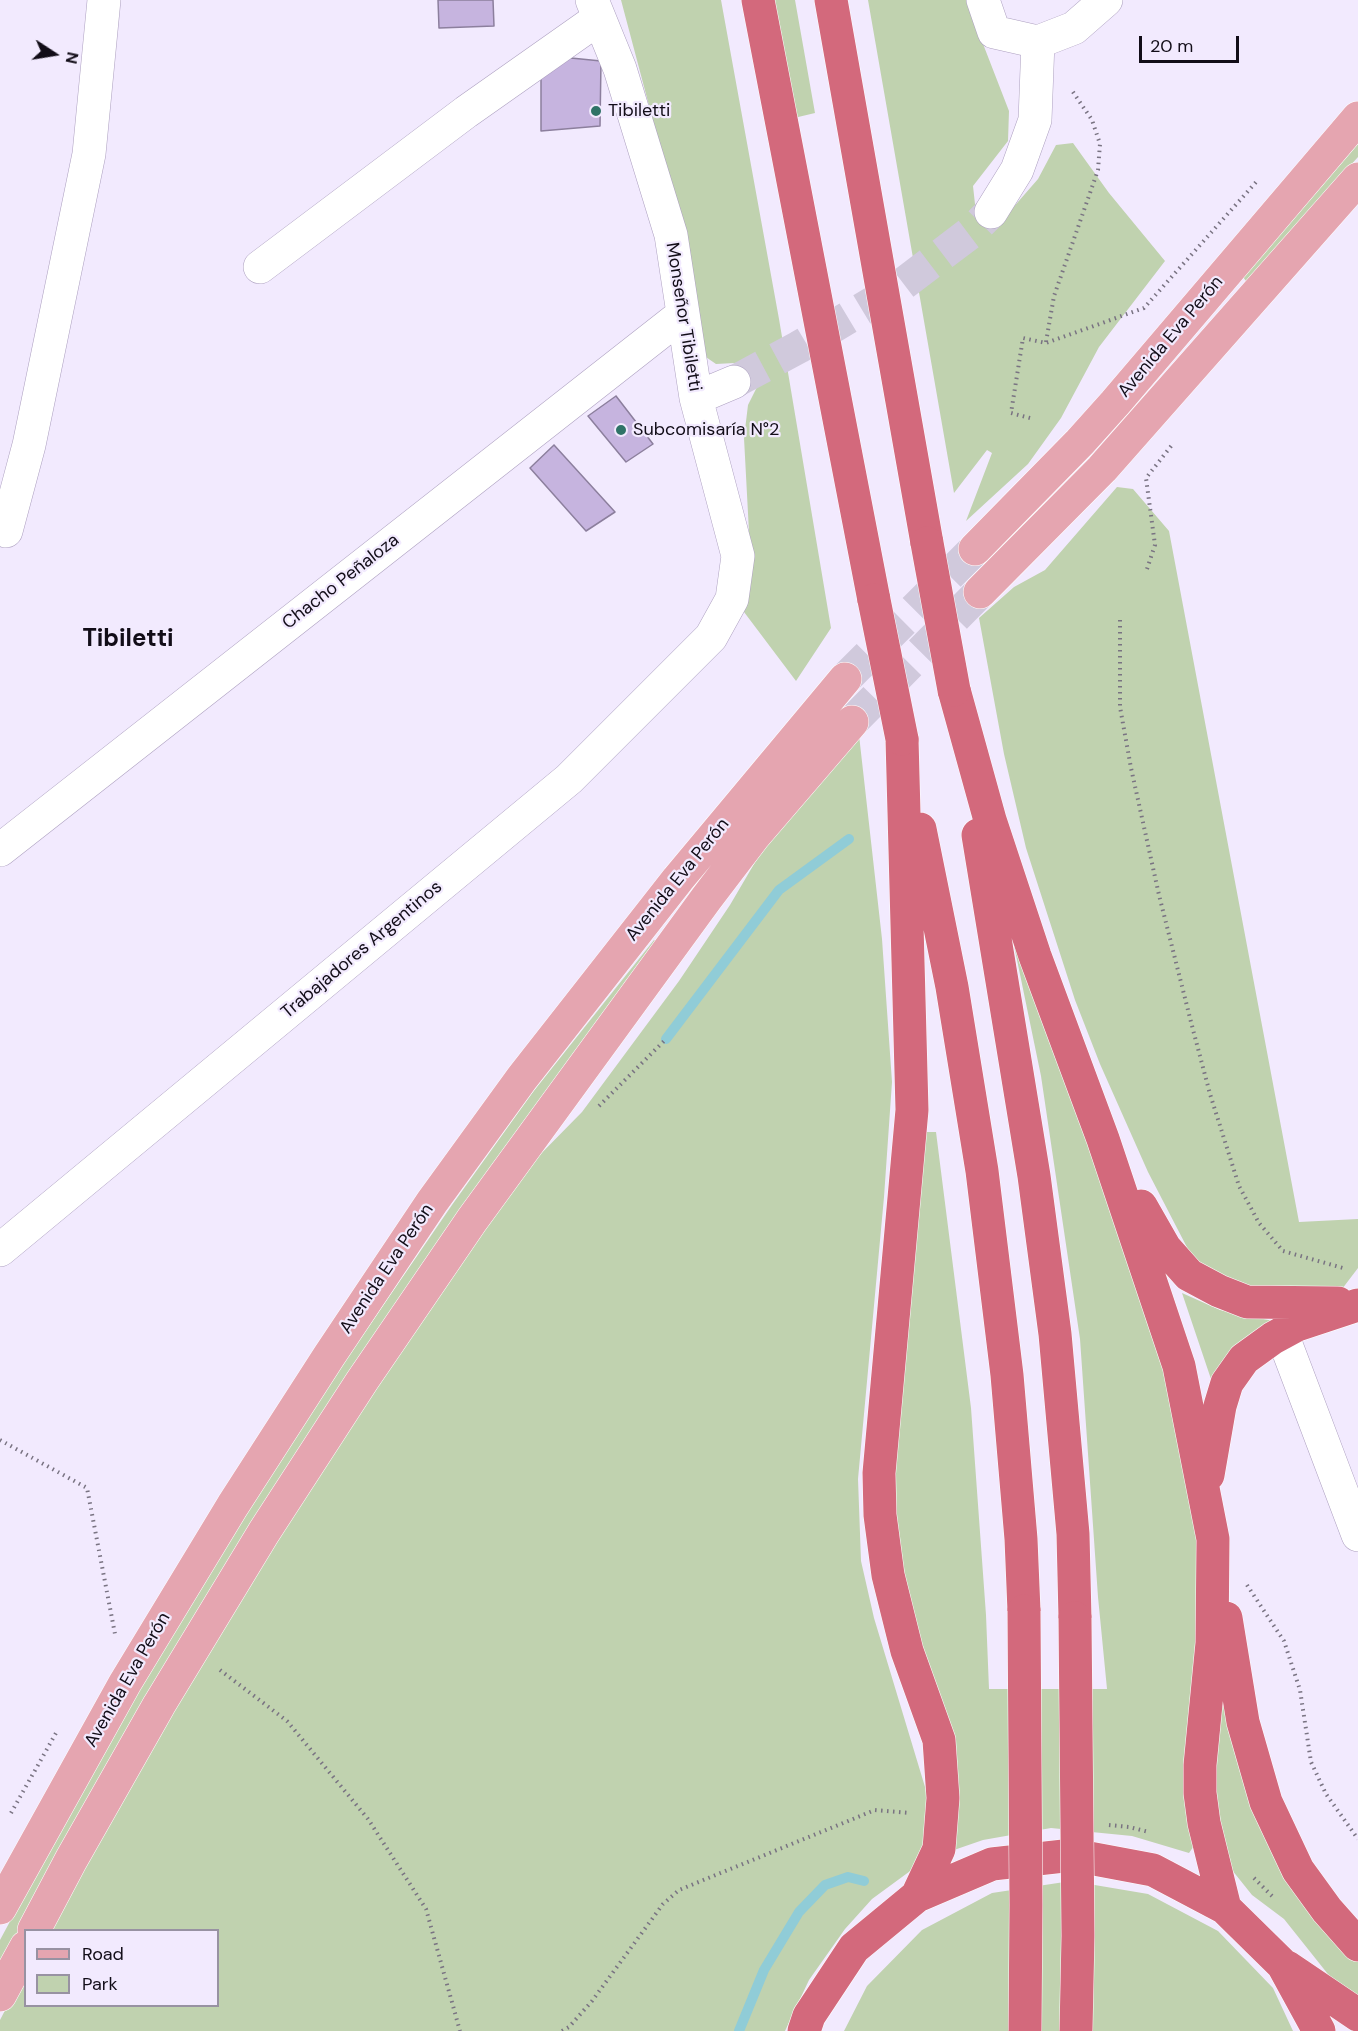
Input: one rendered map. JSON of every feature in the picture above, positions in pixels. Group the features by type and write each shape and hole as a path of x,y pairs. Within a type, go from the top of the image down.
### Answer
{"highway":[{"path":"758,0 874,600 952,987 982,1171 1007,1375 1021,1539 1024,1611 1025,2031"},
{"path":"831,0 954,690 1034,1176 1055,1334 1072,1534 1075,1618 1078,1936 1076,2031"},
{"path":"954,690 990,820 1031,945 1103,1139 1179,1366 1213,1539 1243,1722 1266,1802 1298,1870 1327,1910 1358,1945"},
{"path":"902,739 912,1110 879,1473 880,1515 888,1575 907,1651 939,1740 943,1798 939,1849 917,1896"},
{"path":"1103,1139 1164,1248 1189,1275 1219,1291 1247,1302 1358,1304"},
{"path":"1225,1908 1204,1823 1200,1793 1200,1765 1212,1643 1213,1539 1208,1470 1220,1406 1227,1383 1244,1359 1297,1325 1358,1304"},
{"path":"805,2026 854,1948 917,1896 992,1864 1073,1855 1153,1870 1225,1908 1283,1965 1358,2014"},
{"path":"1283,1965 1319,2031"}],"main road":[{"name":"Avenida Eva Perón","path":"975,549 1094,427 1358,118"},
{"name":"Avenida Eva Perón","path":"980,592 1102,470 1358,179"},
{"name":"Avenida Eva Perón","path":"0,1908 125,1683 233,1505 432,1202 522,1078 678,879 845,679"},
{"name":"Avenida Eva Perón","path":"35,1929 159,1705 264,1532 362,1381 472,1220 706,899 754,836 852,722"},
{"path":"0,1995 24,1951"}],"street":[{"path":"6,531 29,445 89,154 104,0"},
{"path":"983,0 994,32 1038,42 1074,28 1106,0"},
{"path":"260,267 466,112 595,10"},
{"name":"Monseñor Tibiletti","path":"595,10 620,69 671,235 696,398 738,556 732,600 711,637"},
{"path":"991,212 1017,170 1035,120 1038,42"},
{"name":"Chacho Peñaloza","path":"0,850 682,315"},
{"path":"696,398 734,382"},
{"name":"Trabajadores Argentinos","path":"0,1250 569,779 711,637"},
{"path":"1282,1334 1358,1535"}],"path":[{"path":"1038,42 1092,120 1100,144 1098,170 1054,296 1046,342"},
{"path":"1030,418 1011,413 1023,339 1046,342 1144,308 1247,190 1263,176"},
{"path":"1147,569 1155,545 1146,478 1176,439"},
{"path":"1120,620 1120,707 1131,768 1159,895 1191,1023 1210,1094 1239,1186 1259,1223 1283,1251 1347,1269"},
{"path":"0,1440 87,1488 116,1633 110,1643"},
{"path":"1213,1539 1256,1595 1284,1641 1300,1690 1311,1762 1326,1794 1358,1839"},
{"path":"218,1669 286,1721 368,1819 426,1909 460,2031"},
{"path":"8,1819 57,1731"},
{"path":"562,2031 592,2001 663,1904 679,1890 875,1810 921,1814"}],"green space":[{"path":"621,0 721,0 779,319 831,628 796,681 744,612 750,551 744,438 748,405 759,383 753,362 716,364 700,353 677,211"},
{"path":"773,0 795,0 815,113 794,118"},
{"path":"868,0 966,0 1009,111 1008,141 973,186 976,213 997,226 1038,179 1056,145 1073,143 1109,193 1165,261 1099,347 1061,418 1028,464 966,521 992,453 987,450 954,493"},
{"path":"1358,144 1358,157 1246,281 1243,277"},
{"path":"1117,487 1133,489 1169,531 1299,1222 1358,1219 1358,1268 1339,1293 1233,1286 1192,1257 1148,1172 1100,1064 1075,1000 1026,848 1004,754 979,618 1014,587 1045,570"},
{"path":"859,735 882,939 892,1082 884,1197 858,1479 861,1561 874,1618 925,1787 931,1817 917,1866 872,1899 845,1929 809,1980 785,2031 0,2031 0,2020 24,1974 24,2007 219,2007 219,1929 48,1929 101,1830 306,1490 522,1173 582,1112 679,981 730,905 764,847"},
{"path":"1010,926 1126,1242 1179,1422 1198,1548 1196,1843 1189,1853 1132,1836 1051,1828 983,1840 954,1850 891,1504 925,1132 936,1132 971,1408 989,1689 1107,1689 1098,1597 1080,1339 1041,1076"},
{"path":"654,940 659,944 60,1855 0,1966 0,1940 49,1849 137,1690 244,1517 343,1364 452,1205 533,1092"},
{"path":"1182,1293 1220,1310 1278,1322 1212,1382"},
{"path":"1217,1706 1231,1707 1246,1785 1263,1834 1277,1863 1344,1950 1358,1962 1358,2002 1335,1983 1284,1919 1252,1895 1228,1865 1214,1821"},
{"path":"1071,1881 1148,1894 1218,1931 1273,1988 1293,2031 844,2031 867,1986 922,1930 992,1893"}],"building":[{"path":"438,0 493,0 494,26 439,28"},
{"path":"571,58 601,61 600,126 541,131 541,62"},
{"name":"Subcomisaría N°2","path":"616,396 653,444 626,462 588,416"},
{"path":"554,445 615,512 586,531 530,468"}],"waterway":[{"path":"666,1039 779,890 849,839"},
{"path":"739,2031 764,1970 799,1912 825,1885 848,1877 864,1881"}],"tunnel":[{"path":"734,382 799,347 899,287 970,233 991,212"},
{"path":"845,679 975,549"},
{"path":"852,722 980,592"}],"place":[{"name":"Tibiletti","path":"596,111"},
{"name":"Subcomisaría N°2","path":"621,430"}],"district":[{"name":"Tibiletti","path":"128,640"}]}
